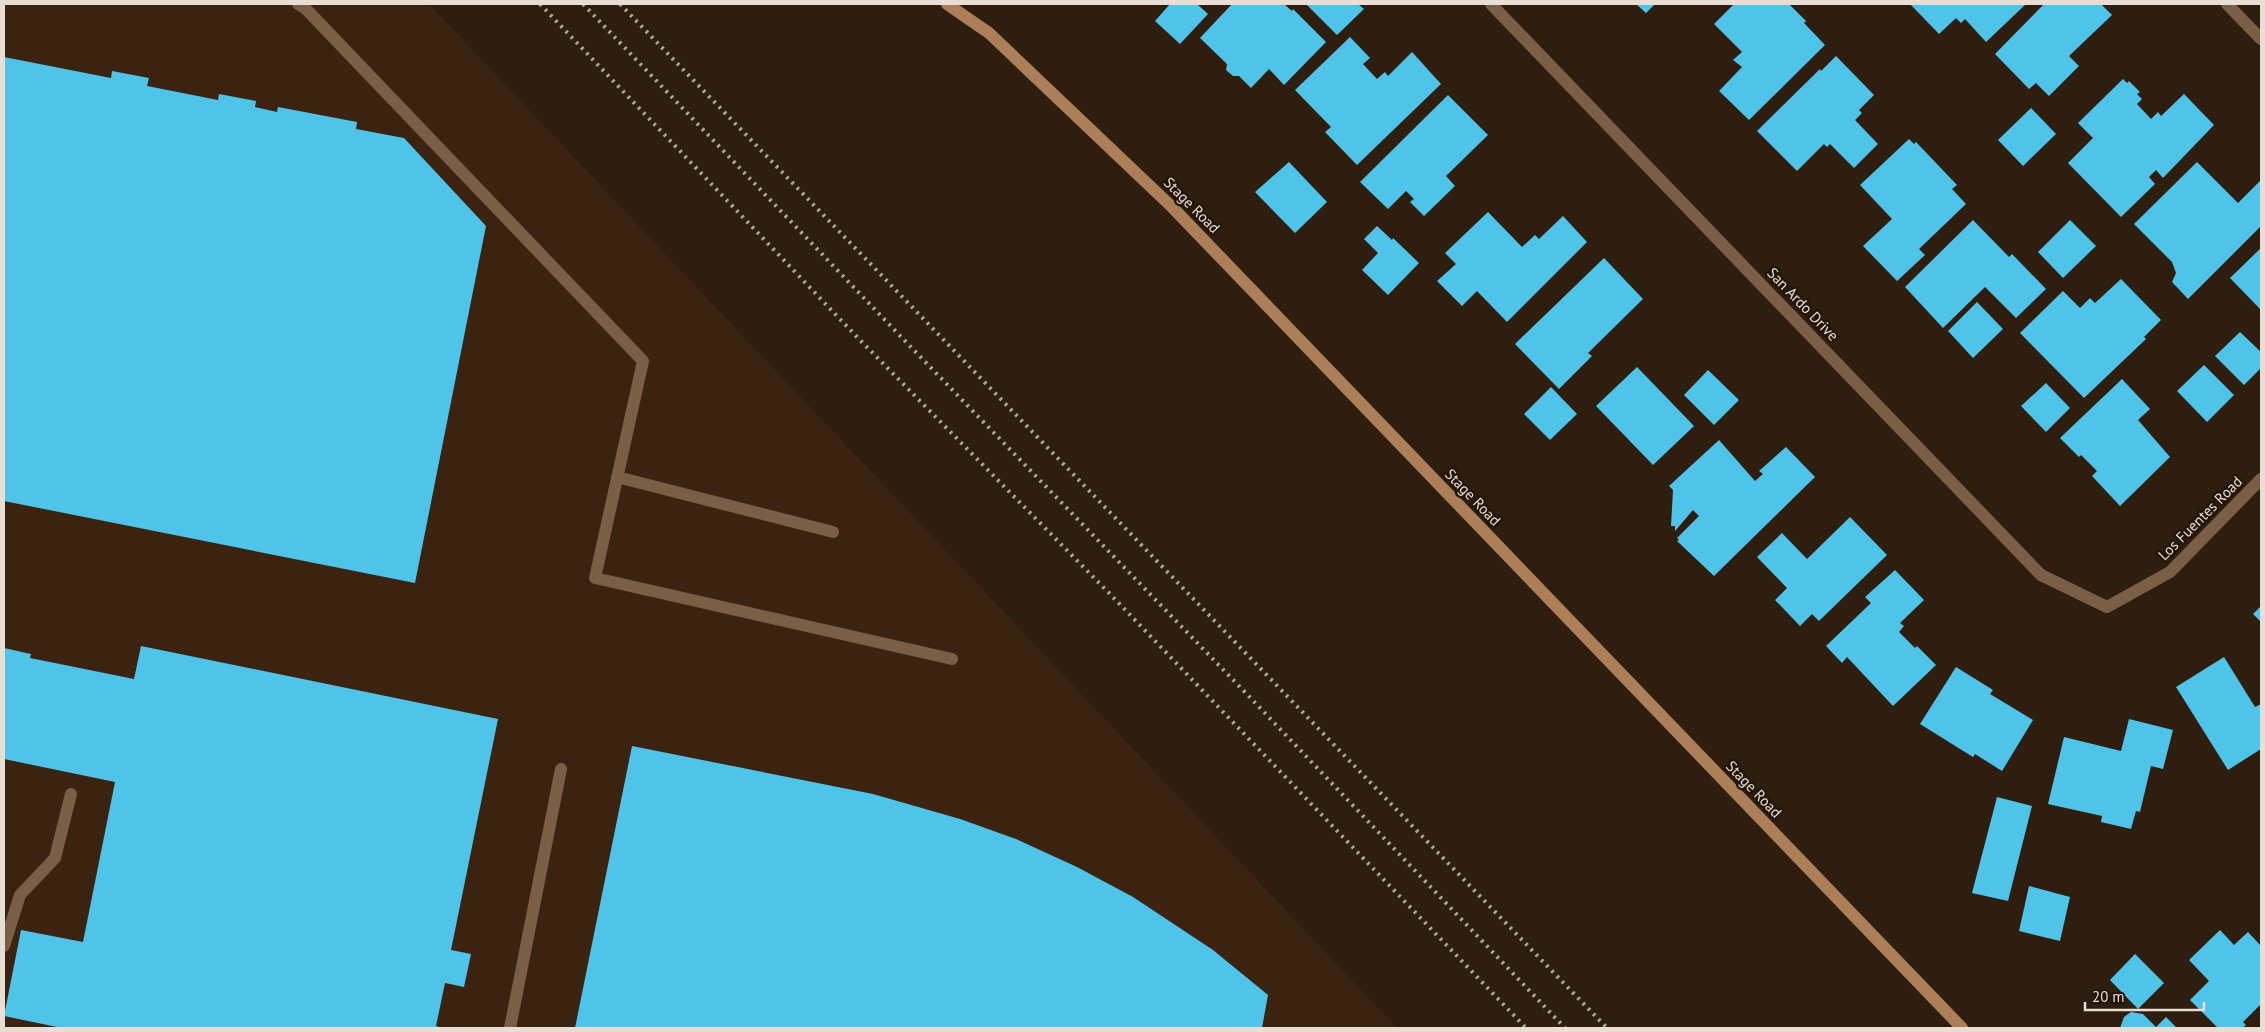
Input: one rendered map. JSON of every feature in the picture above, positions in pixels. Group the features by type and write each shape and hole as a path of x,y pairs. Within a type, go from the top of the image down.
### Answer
{"main road":[{"name":"Stage Road","path":"947,4 990,34 1172,207 1962,1028"}],"street":[{"path":"298,4 306,9 643,361 595,578 952,659"},
{"name":"San Ardo Drive","path":"1491,4 2041,575 2107,607"},
{"path":"2227,4 2261,39"},
{"path":"617,477 834,532"},
{"name":"Los Fuentes Road","path":"2107,607 2170,572 2261,479"},
{"path":"510,1028 561,769"},
{"path":"4,946 20,895 55,858 71,794"}],"shaded area":[{"path":"4,4 429,4 1397,1028 4,1028"}],"building":[{"path":"1170,4 1197,4 1208,14 1180,44 1155,21"},
{"path":"1232,4 1287,4 1285,5 1292,11 1293,9 1326,42 1284,85 1269,69 1251,88 1239,76 1233,76 1226,70 1227,64 1200,38"},
{"path":"1306,4 1358,4 1364,9 1337,35"},
{"path":"1636,4 1655,4 1646,13"},
{"path":"1734,4 1789,4 1806,21 1804,23 1825,45 1749,120 1719,91 1742,67 1733,60 1742,52 1714,24"},
{"path":"1910,4 2026,4 1986,42 1965,19 1961,23 1956,18 1939,34"},
{"path":"2044,4 2101,4 2112,15 2069,56 2079,66 2049,96 2036,83 2029,89 1995,54"},
{"path":"1350,37 1370,58 1363,64 1377,79 1385,72 1388,76 1412,52 1441,84 1357,165 1325,132 1331,127 1295,90"},
{"path":"1836,56 1874,95 1859,110 1862,113 1855,120 1878,144 1854,168 1830,144 1827,147 1824,144 1797,171 1757,131 1820,69 1821,71"},
{"path":"4,57 111,78 112,71 149,78 147,86 218,100 219,94 256,101 255,107 277,112 278,107 357,122 356,129 404,138 486,226 415,583 4,501"},
{"path":"2123,79 2127,83 2129,81 2140,92 2137,94 2142,99 2137,104 2151,119 2158,112 2161,116 2184,94 2214,125 2163,178 2156,170 2149,177 2155,184 2121,217 2068,163 2093,138 2078,123"},
{"path":"1448,95 1488,135 1446,176 1455,186 1424,216 1410,202 1414,199 1406,191 1388,209 1360,182"},
{"path":"2031,108 2056,134 2023,166 1998,140"},
{"path":"1909,139 1914,144 1916,142 1957,185 1952,189 1966,204 1919,249 1925,255 1897,281 1863,246 1892,219 1860,185"},
{"path":"1289,162 1327,202 1295,233 1255,192"},
{"path":"2197,162 2238,203 2261,180 2261,226 2188,299 2172,282 2176,273 2172,262 2134,224"},
{"path":"1488,212 1522,247 1535,235 1539,239 1563,216 1587,242 1507,322 1477,291 1462,306 1437,281 1456,264 1445,253"},
{"path":"1973,220 2009,257 2012,254 2046,289 2016,318 1985,287 1943,328 1905,287"},
{"path":"2070,220 2096,246 2063,278 2038,252"},
{"path":"1377,226 1392,240 1393,238 1419,263 1388,295 1362,270 1378,253 1364,239"},
{"path":"2261,248 2261,310 2230,278"},
{"path":"1604,258 1643,299 1588,353 1592,356 1559,389 1515,344"},
{"path":"2121,279 2161,320 2144,337 2146,339 2084,398 2020,333 2063,291 2080,308 2090,298 2095,303"},
{"path":"1977,302 2003,329 1973,358 1948,331"},
{"path":"2240,332 2261,352 2261,368 2244,385 2215,356"},
{"path":"2204,365 2234,395 2207,422 2177,391"},
{"path":"1637,367 1694,426 1653,465 1596,406"},
{"path":"1708,370 1739,400 1714,425 1684,395"},
{"path":"2122,379 2150,409 2138,420 2170,457 2120,506 2092,476 2097,471 2081,455 2079,457 2060,438"},
{"path":"2046,383 2070,408 2046,432 2021,406"},
{"path":"1551,387 1577,414 1550,440 1524,414"},
{"path":"1719,440 1755,481 1763,474 1759,471 1786,447 1815,477 1714,576 1677,541 1679,540 1677,538 1699,516 1693,510 1675,531 1675,526 1671,526 1673,490 1669,486"},
{"path":"1850,517 1887,555 1819,621 1812,614 1800,626 1775,600 1787,588 1757,557 1782,533 1807,559"},
{"path":"1895,570 1924,600 1900,623 1904,626 1899,632 1915,648 1917,646 1936,665 1893,706 1847,657 1842,663 1826,646 1871,603 1865,597"},
{"path":"2261,606 2261,622 2253,614"},
{"path":"141,646 498,719 451,950 471,954 464,987 445,983 436,1026 442,1028 62,1028 4,1016 21,930 83,942 115,782 4,759 4,648 31,654 30,658 134,679"},
{"path":"2224,657 2255,707 2261,704 2261,749 2228,770 2176,687"},
{"path":"1956,667 1993,690 1990,694 2033,720 2002,771 1975,754 1973,757 1920,724"},
{"path":"2129,719 2173,730 2163,769 2151,766 2140,812 2136,811 2131,829 2101,822 2102,816 2048,804 2064,737 2121,751"},
{"path":"632,746 873,794 960,819 1016,839 1077,867 1133,897 1213,950 1268,995 1262,1028 575,1028"},
{"path":"1997,797 2032,806 2008,901 1972,893"},
{"path":"2029,886 2070,897 2060,941 2019,931"},
{"path":"2220,930 2234,945 2248,932 2261,946 2261,1004 2243,1022 2246,1025 2242,1028 2218,1028 2190,1000 2209,981 2189,960"},
{"path":"2135,954 2164,983 2138,1009 2110,980"},
{"path":"2131,1012 2143,1014 2156,1027 2166,1017 2177,1028 2120,1028 2124,1017"}],"railway":[{"path":"540,4 857,337 1111,595 1526,1028"},
{"path":"583,4 1565,1028"},
{"path":"620,4 1607,1028"}]}
